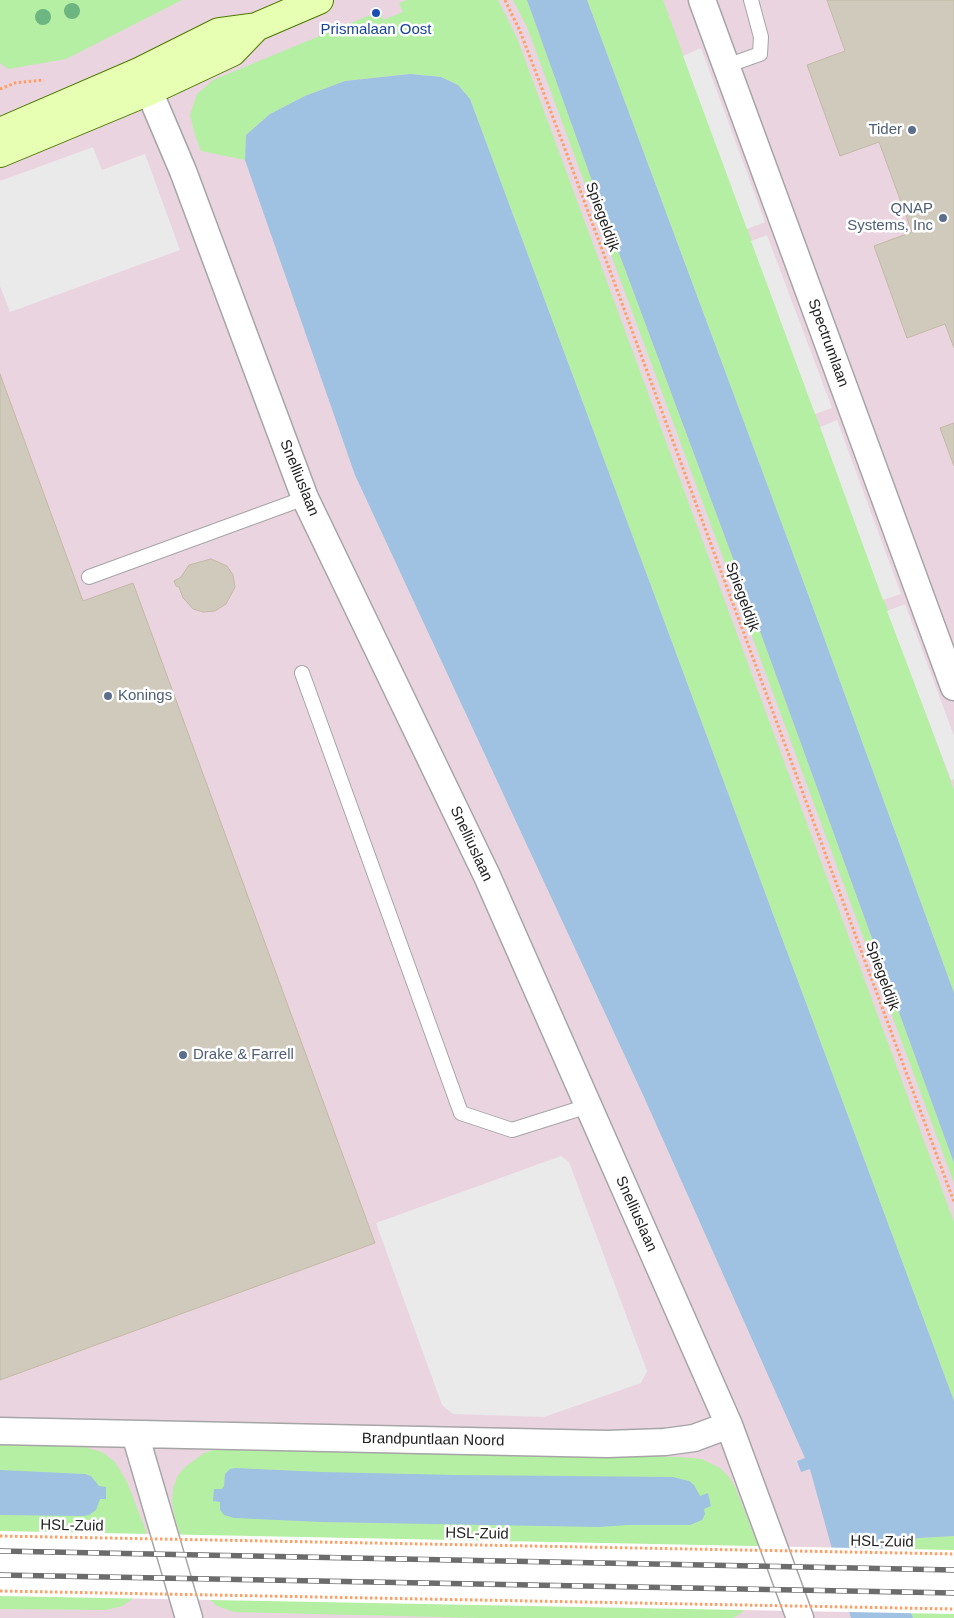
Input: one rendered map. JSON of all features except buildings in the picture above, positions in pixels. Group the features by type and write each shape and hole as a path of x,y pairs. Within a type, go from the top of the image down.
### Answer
{"street":[{"path":"0,153 145,81 219,32 256,27 319,0"},
{"name":"Spectrumlaan","path":"702,0 954,687"},
{"path":"0,132 145,81"},
{"name":"Snelliuslaan","path":"145,81 183,171 305,498 487,876 729,1425 798,1618"},
{"name":"Brandpuntlaan Noord","path":"0,1431 607,1444 665,1442 694,1438 729,1425"},
{"path":"135,1434 189,1618"}],"lane":[{"path":"726,66 760,54 761,37 751,0"},
{"path":"89,577 305,498"},
{"path":"302,673 461,1113 512,1130 588,1106"}],"path":[{"name":"Spiegeldijk","path":"505,0 520,31 562,141 954,1202"},
{"name":"HSL-Zuid","path":"0,1536 954,1554"},
{"path":"0,1590 954,1609"}],"shaded area":[{"path":"49,0 954,0 954,1618 0,1618 0,19"},
{"path":"701,48 765,222 747,229 683,56"},
{"path":"93,147 102,170 145,154 180,250 10,312 0,286 0,181"},
{"path":"767,235 832,408 815,414 751,241"},
{"path":"837,420 901,594 883,600 820,427"},
{"path":"905,604 954,736 954,779 951,780 887,611"},
{"path":"561,1156 569,1162 647,1371 641,1383 544,1417 453,1414 442,1405 376,1223"}],"green space":[{"path":"0,0 182,0 66,59 8,69 0,63"},
{"path":"407,0 498,0 517,38 954,1222 954,1401 470,99 458,85 441,77 410,74 345,81 305,96 270,114 246,135 245,160 201,151 190,115 197,94 213,80 380,11 383,20 403,12 399,3"},
{"path":"513,0 527,0 954,1163 954,1183 527,27"},
{"path":"587,0 663,0 954,790 954,993 812,605"},
{"path":"0,1444 84,1447 102,1452 115,1462 127,1482 146,1531 147,1540 134,1598 122,1606 106,1610 0,1609"},
{"path":"224,1449 702,1459 720,1468 729,1477 735,1487 762,1556 751,1602 741,1613 733,1618 481,1618 234,1612 217,1606 209,1599 184,1550 172,1501 177,1477 184,1468 204,1453"},
{"path":"954,1536 954,1618 913,1618 903,1593 899,1556 903,1546 918,1538"}],"water":[{"path":"527,0 587,0 812,605 954,993 954,1163 753,612 591,178"},
{"path":"410,74 441,77 458,85 470,99 954,1401 954,1536 918,1538 902,1546 899,1556 903,1593 913,1618 851,1618 810,1469 801,1472 797,1461 805,1458 644,1097 355,475 245,160 246,135 270,114 305,96 345,81"},
{"path":"230,1469 456,1475 673,1477 689,1481 694,1485 700,1496 708,1493 711,1506 704,1509 705,1514 702,1520 690,1525 599,1527 321,1522 234,1518 224,1515 220,1510 220,1502 213,1501 214,1489 222,1489 225,1474"},
{"path":"0,1470 85,1474 91,1476 99,1486 106,1487 106,1499 100,1499 96,1510 89,1515 83,1516 0,1515"}],"pier":[{"path":"0,1531 954,1550 954,1614 0,1596"}],"railway":[{"path":"0,1551 954,1570"},
{"path":"0,1575 954,1593"}],"place":[{"name":"Prismalaan Oost","path":"376,13"},
{"name":"Tider","path":"912,130"},
{"name":"QNAP Systems, Inc","path":"943,218"},
{"name":"Konings","path":"108,696"},
{"name":"Drake & Farrell","path":"183,1055"}]}
